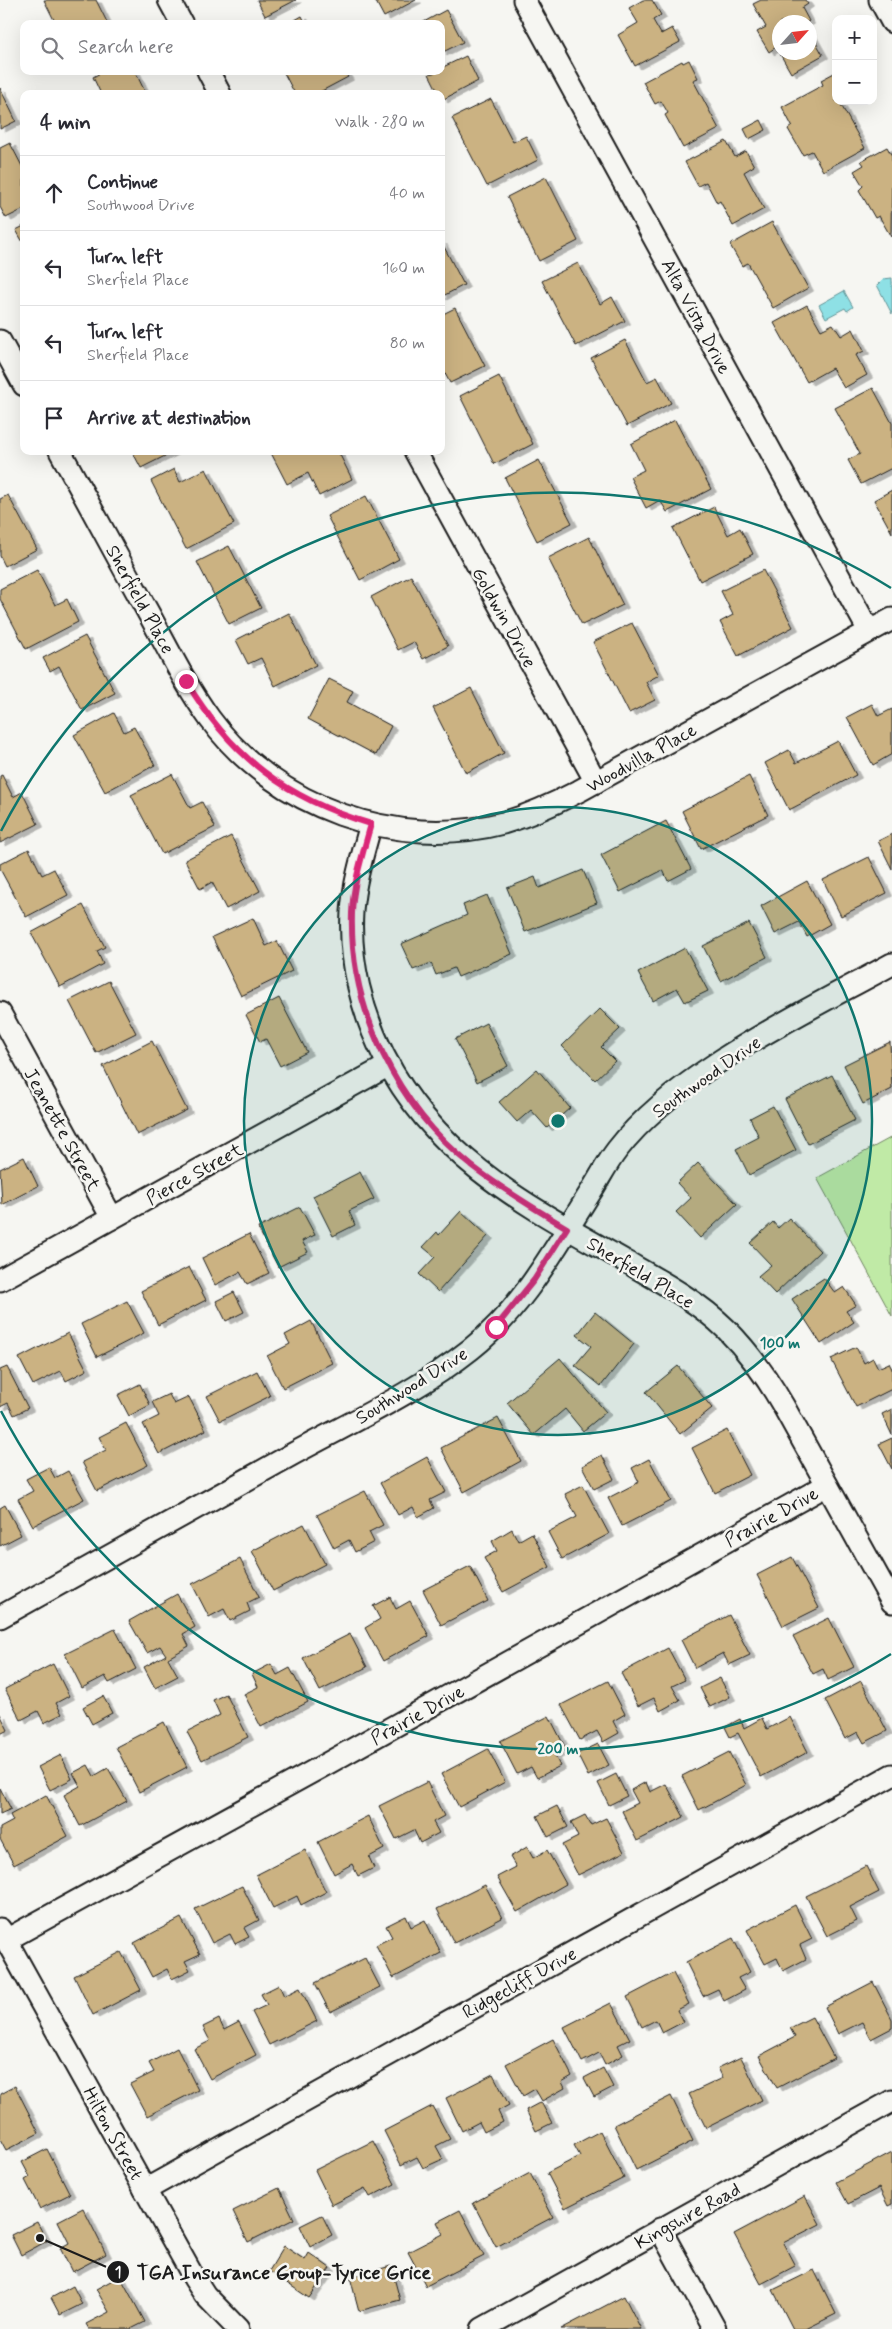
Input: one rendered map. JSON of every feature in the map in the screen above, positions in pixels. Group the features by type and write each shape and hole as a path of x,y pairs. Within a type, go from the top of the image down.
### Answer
{"street":[{"path":"169,0 180,20"},
{"name":"Alta Vista Drive","path":"524,0 869,631"},
{"path":"880,0 892,22"},
{"path":"210,75 218,90"},
{"path":"0,341 20,378"},
{"name":"Sherfield Place","path":"62,455 181,673 206,713 222,734 265,774 298,796 343,816 371,824 354,892 352,913 353,942 367,1016 389,1065 414,1106 454,1150 506,1190 567,1228 678,1292 725,1328 744,1347 769,1380 892,1602"},
{"name":"Goldwin Drive","path":"417,455 596,782"},
{"name":"Woodvilla Place","path":"371,824 403,830 450,830 483,827 528,815 596,782 892,619"},
{"name":"Southwood Drive","path":"0,1617 443,1369 471,1349 515,1306 618,1150 647,1118 685,1086 760,1038 892,964"},
{"name":"Jeanette Street","path":"0,1013 112,1218"},
{"name":"Pierce Street","path":"0,1280 389,1065"},
{"name":"Prairie Drive","path":"3,1934 330,1762 827,1485"},
{"name":"Ridgecliff Drive","path":"145,2190 892,1775"},
{"name":"Hilton Street","path":"3,1934 198,2284 220,2312 238,2329"},
{"name":"Kingshire Road","path":"482,2329 892,2102"},
{"path":"660,2229 715,2329"}],"green space":[{"path":"892,1137 892,1316 817,1178"}],"water":[{"path":"892,278 892,314 877,285 883,279"},
{"path":"844,291 853,307 847,311 845,308 826,318 819,305"}],"building":[{"path":"44,0 96,0 106,20 54,20"},
{"path":"257,0 296,0 265,16"},
{"path":"375,0 416,0 384,17"},
{"path":"643,0 652,0 661,15 653,20 661,34 672,28 680,42 635,66 618,35 638,23 629,8"},
{"path":"761,0 805,0 808,4 802,8 806,15 772,15 772,50 769,52 757,32 766,27 753,4"},
{"path":"446,10 463,42 445,51 445,20 427,20"},
{"path":"302,16 304,20 295,20"},
{"path":"817,44 823,55 817,58"},
{"path":"466,56 478,81 445,98 445,90 437,90 430,75 445,75 445,66"},
{"path":"689,60 698,78 693,80 719,129 683,148 665,115 668,113 661,101 655,104 643,82 682,61 683,63"},
{"path":"784,60 814,60 791,73"},
{"path":"832,74 832,105 841,105 865,148 823,171 812,151 803,155 788,129 792,126 782,107 823,85 821,80"},
{"path":"97,75 137,75 144,90 99,90 93,77"},
{"path":"285,75 347,75 348,77 324,90 293,90"},
{"path":"0,88 16,121 0,129"},
{"path":"491,99 513,142 526,136 538,160 487,186 452,118"},
{"path":"761,120 766,130 749,139 744,129"},
{"path":"726,141 735,157 746,151 754,166 744,172 764,209 733,226 720,201 717,203 706,182 698,186 685,162"},
{"path":"10,143 20,162 20,211 6,218 0,207 0,148"},
{"path":"887,147 892,156 891,237 879,216 875,218 859,190 863,186 854,171 864,165 861,161"},
{"path":"546,177 578,241 539,261 507,197"},
{"path":"772,222 808,288 773,308 748,263 742,266 730,245"},
{"path":"20,228 20,237 16,230"},
{"path":"445,249 464,285 445,295"},
{"path":"578,263 600,304 612,297 625,321 576,346 542,281"},
{"path":"807,305 821,330 833,324 841,336 853,329 864,351 856,355 867,375 844,388 832,368 807,382 774,323"},
{"path":"455,308 485,366 450,383 445,374 445,313"},
{"path":"625,340 647,382 657,377 671,403 627,426 591,358"},
{"path":"499,376 533,444 494,464 460,396"},
{"path":"873,388 892,423 892,468 861,484 848,460 860,454 835,408"},
{"path":"675,420 711,489 667,512 660,500 646,508 630,477 644,470 631,444"},
{"path":"134,455 167,455 141,468"},
{"path":"272,455 340,455 352,479 319,496 308,473 287,484"},
{"path":"539,460 572,523 537,541 505,478"},
{"path":"174,469 180,482 206,469 234,524 186,549 151,481"},
{"path":"892,490 892,533 874,500"},
{"path":"8,495 37,549 5,566 0,556 0,499"},
{"path":"366,496 399,559 360,580 327,516"},
{"path":"714,507 728,535 740,528 753,554 700,581 673,528"},
{"path":"589,537 623,605 582,625 548,558"},
{"path":"229,546 261,608 229,624 197,562"},
{"path":"37,570 55,605 67,599 78,622 26,649 0,599 0,589"},
{"path":"763,570 793,627 738,656 720,622 733,615 721,591"},
{"path":"411,576 448,646 423,659 414,642 398,650 371,597"},
{"path":"289,613 316,665 275,686 261,658 248,664 236,640"},
{"path":"632,623 659,675 646,682 655,700 629,713 593,642"},
{"path":"85,636 115,693 82,710 59,666 50,671 43,658"},
{"path":"329,679 353,691 347,702 391,726 376,755 308,719"},
{"path":"471,688 504,753 466,773 433,708"},
{"path":"872,704 878,716 892,709 892,754 873,765 847,717"},
{"path":"114,713 124,732 134,727 155,765 105,792 74,735"},
{"path":"838,741 856,775 789,810 765,763 789,750 796,763"},
{"path":"172,774 190,808 202,802 215,827 162,854 131,795"},
{"path":"2,775 13,797 22,792 38,824 0,843 0,776"},
{"path":"749,776 768,815 701,849 682,811"},
{"path":"666,821 691,869 668,881 663,870 620,892 601,855"},
{"path":"892,834 892,869 878,841"},
{"path":"231,836 260,891 226,909 212,882 200,889 185,860"},
{"path":"29,849 42,875 54,869 68,895 26,917 0,869 0,864"},
{"path":"869,857 887,893 841,916 823,880"},
{"path":"583,870 597,903 525,932 507,888 535,877 539,888"},
{"path":"807,881 830,924 807,937 799,922 775,934 761,906"},
{"path":"487,895 512,954 458,977 454,968 436,975 431,963 413,970 401,944 467,915 463,905"},
{"path":"83,905 105,947 97,951 103,964 60,987 31,933"},
{"path":"253,918 266,946 277,941 292,971 241,996 212,937"},
{"path":"749,923 767,957 721,981 703,946"},
{"path":"685,948 708,991 685,1002 677,988 653,1001 638,973"},
{"path":"109,981 136,1033 96,1053 69,1001"},
{"path":"279,998 307,1052 280,1066 266,1039 260,1042 246,1015"},
{"path":"600,1009 620,1029 601,1047 615,1061 595,1080 562,1046"},
{"path":"486,1023 508,1066 477,1082 455,1039"},
{"path":"152,1041 187,1110 137,1135 103,1066"},
{"path":"890,1042 892,1089 863,1104 844,1065"},
{"path":"537,1069 570,1108 547,1128 531,1110 517,1122 499,1102"},
{"path":"832,1075 855,1120 808,1144 785,1099"},
{"path":"773,1106 796,1150 749,1175 736,1149 759,1137 750,1118"},
{"path":"24,1157 38,1186 2,1205 0,1169"},
{"path":"698,1163 737,1204 700,1238 676,1212 691,1198 677,1183"},
{"path":"360,1172 374,1199 349,1211 355,1225 333,1236 313,1196"},
{"path":"300,1207 315,1235 302,1241 308,1252 278,1267 258,1228"},
{"path":"461,1211 488,1236 438,1292 419,1274 435,1257 423,1247 437,1232 439,1235"},
{"path":"789,1218 820,1251 775,1294 758,1276 771,1265 750,1243 773,1222 778,1228"},
{"path":"249,1234 269,1273 247,1284 240,1272 215,1285 202,1258"},
{"path":"189,1267 206,1300 158,1325 141,1291"},
{"path":"824,1278 835,1293 844,1287 856,1305 846,1311 854,1322 821,1344 792,1299"},
{"path":"234,1292 244,1312 226,1321 216,1301"},
{"path":"127,1301 144,1333 97,1357 81,1324"},
{"path":"595,1312 634,1344 601,1386 575,1365 591,1346 577,1335"},
{"path":"311,1321 332,1363 283,1388 267,1356 290,1344 285,1335"},
{"path":"68,1333 87,1370 66,1381 61,1371 33,1385 19,1358"},
{"path":"856,1347 864,1363 873,1358 878,1368 889,1363 892,1369 892,1389 856,1407 831,1359"},
{"path":"560,1358 606,1412 583,1431 565,1409 534,1435 507,1403"},
{"path":"678,1366 712,1408 680,1434 646,1392"},
{"path":"7,1367 28,1408 14,1415 8,1403 0,1407 0,1370"},
{"path":"257,1371 270,1396 220,1421 207,1396"},
{"path":"140,1384 150,1405 129,1416 118,1395"},
{"path":"169,1394 174,1404 189,1397 206,1430 159,1454 143,1424 159,1416 152,1402"},
{"path":"892,1409 892,1435 882,1414"},
{"path":"498,1418 521,1461 464,1492 441,1448"},
{"path":"126,1423 148,1465 97,1491 82,1462 106,1450 99,1437"},
{"path":"727,1430 750,1475 715,1493 692,1448"},
{"path":"892,1438 892,1469 879,1444"},
{"path":"602,1455 614,1479 594,1489 582,1466"},
{"path":"427,1457 446,1492 430,1500 434,1508 418,1517 413,1507 398,1515 380,1483"},
{"path":"649,1459 671,1501 622,1526 608,1498 639,1482 632,1468"},
{"path":"49,1467 55,1478 68,1471 84,1499 33,1526 18,1499 33,1491 26,1479"},
{"path":"583,1485 609,1534 562,1559 548,1532 577,1517 565,1494"},
{"path":"365,1491 383,1525 369,1532 374,1542 355,1552 349,1540 334,1548 317,1515"},
{"path":"5,1505 21,1535 0,1546 0,1508"},
{"path":"304,1524 325,1564 273,1591 252,1551"},
{"path":"512,1529 518,1541 532,1533 550,1567 503,1592 484,1558 497,1551 492,1541"},
{"path":"792,1557 819,1608 783,1626 757,1575"},
{"path":"240,1559 259,1597 247,1603 250,1611 230,1621 224,1609 209,1617 192,1584"},
{"path":"470,1566 488,1601 441,1625 423,1590"},
{"path":"177,1594 195,1627 183,1634 189,1646 168,1658 178,1676 155,1688 144,1667 166,1655 160,1646 147,1653 129,1621"},
{"path":"390,1597 396,1609 410,1601 429,1636 383,1661 365,1628 380,1619 373,1606"},
{"path":"729,1615 750,1655 729,1665 723,1653 695,1668 681,1640"},
{"path":"829,1618 854,1667 828,1680 823,1669 813,1674 793,1636"},
{"path":"115,1629 136,1669 109,1683 105,1676 82,1688 65,1654"},
{"path":"350,1634 367,1667 320,1691 303,1658"},
{"path":"668,1648 685,1680 672,1686 680,1700 660,1711 654,1698 638,1706 621,1673"},
{"path":"53,1664 69,1696 56,1703 62,1714 44,1723 38,1711 21,1720 5,1689"},
{"path":"271,1664 277,1675 290,1668 308,1702 261,1727 244,1694 258,1687 252,1674"},
{"path":"720,1678 730,1697 710,1707 700,1688"},
{"path":"608,1681 625,1714 613,1721 619,1733 603,1742 597,1731 580,1740 561,1705"},
{"path":"861,1681 887,1731 864,1743 858,1732 845,1739 825,1700"},
{"path":"226,1694 248,1737 202,1760 187,1732 220,1715 213,1700"},
{"path":"103,1696 112,1713 92,1724 83,1707"},
{"path":"0,1714 8,1730 0,1734"},
{"path":"549,1716 566,1749 555,1756 560,1766 537,1778 531,1767 517,1774 500,1741"},
{"path":"790,1717 808,1752 761,1777 738,1733 730,1737 725,1727 740,1719 744,1728 762,1718 767,1729"},
{"path":"164,1722 187,1767 139,1792 116,1747"},
{"path":"598,1744 609,1765 588,1776 577,1754"},
{"path":"488,1749 505,1782 459,1807 441,1774"},
{"path":"729,1752 746,1785 699,1810 682,1776"},
{"path":"61,1755 72,1779 50,1790 38,1767"},
{"path":"88,1765 94,1776 108,1768 127,1801 80,1826 64,1795 80,1786 73,1773"},
{"path":"616,1774 627,1796 609,1805 598,1783"},
{"path":"427,1782 444,1816 433,1822 439,1833 420,1843 414,1830 396,1839 379,1806"},
{"path":"646,1782 650,1792 666,1784 684,1817 637,1841 622,1811 638,1803 631,1790"},
{"path":"0,1788 11,1809 0,1814"},
{"path":"46,1795 68,1836 14,1865 0,1839 0,1828 13,1821 10,1815"},
{"path":"557,1806 568,1827 548,1837 537,1816"},
{"path":"585,1815 591,1825 606,1818 624,1852 578,1875 562,1845 578,1837 571,1822"},
{"path":"368,1816 384,1849 369,1857 374,1868 358,1876 352,1864 334,1874 318,1842"},
{"path":"527,1847 533,1858 547,1850 566,1884 517,1912 497,1877 516,1867 510,1857"},
{"path":"305,1850 326,1892 301,1905 297,1896 273,1908 256,1875"},
{"path":"866,1866 879,1892 850,1907 857,1921 827,1936 806,1896"},
{"path":"485,1885 502,1918 454,1943 437,1909"},
{"path":"242,1886 259,1920 244,1928 249,1937 235,1944 230,1934 212,1943 195,1909"},
{"path":"795,1905 812,1939 800,1945 806,1959 783,1971 777,1958 765,1964 747,1930"},
{"path":"406,1916 411,1927 425,1920 441,1953 393,1978 376,1945 392,1937 386,1926"},
{"path":"181,1918 200,1954 185,1961 190,1970 172,1979 167,1969 152,1977 134,1943"},
{"path":"733,1938 750,1972 738,1978 745,1990 724,2001 718,1989 703,1996 686,1962"},
{"path":"121,1952 141,1990 93,2015 74,1976"},
{"path":"365,1958 380,1987 330,2012 315,1983"},
{"path":"673,1973 689,2004 677,2010 683,2022 662,2033 656,2020 642,2027 627,1997"},
{"path":"873,1982 892,2019 892,2028 871,2039 862,2022 838,2034 825,2007"},
{"path":"279,1985 284,1996 300,1988 317,2021 269,2045 252,2012 267,2005 261,1994"},
{"path":"611,2003 630,2039 618,2045 623,2055 605,2065 599,2053 582,2062 564,2027"},
{"path":"812,2017 834,2058 777,2088 759,2056 795,2037 790,2028"},
{"path":"219,2019 224,2030 239,2022 256,2055 210,2079 194,2049 210,2041 203,2027"},
{"path":"553,2039 572,2076 562,2082 565,2088 542,2101 535,2089 523,2096 506,2064"},
{"path":"177,2048 198,2090 147,2116 130,2084 154,2072 149,2063"},
{"path":"741,2057 762,2100 706,2128 689,2094 723,2078 718,2068"},
{"path":"603,2068 613,2087 594,2097 584,2078"},
{"path":"493,2074 509,2105 498,2111 503,2122 484,2132 479,2122 462,2131 446,2098"},
{"path":"15,2086 39,2133 6,2150 0,2139 0,2094"},
{"path":"671,2096 693,2141 636,2170 614,2125"},
{"path":"541,2102 552,2123 536,2131 526,2110"},
{"path":"432,2106 450,2139 436,2146 443,2159 423,2168 417,2157 401,2165 384,2131"},
{"path":"600,2131 624,2178 565,2208 547,2173 580,2156 574,2145"},
{"path":"373,2141 395,2184 370,2197 365,2188 332,2205 315,2170"},
{"path":"47,2149 70,2194 40,2209 25,2180 30,2177 22,2162"},
{"path":"892,2152 892,2204 888,2206 879,2188 848,2204 836,2182"},
{"path":"530,2173 553,2217 496,2247 473,2203"},
{"path":"279,2188 294,2219 248,2242 233,2211"},
{"path":"805,2196 820,2224 783,2243 795,2266 761,2284 734,2234"},
{"path":"83,2208 106,2254 72,2272 60,2248 69,2243 58,2221"},
{"path":"460,2210 484,2256 426,2286 408,2252 443,2234 437,2222"},
{"path":"322,2215 332,2235 310,2247 300,2226"},
{"path":"37,2222 47,2241 21,2255 11,2235"},
{"path":"284,2246 305,2260 309,2253 330,2268 309,2298 269,2271"},
{"path":"391,2266 400,2300 359,2311 350,2277"},
{"path":"814,2270 836,2314 806,2329 793,2329 773,2290"},
{"path":"120,2276 145,2322 131,2329 89,2329 86,2324 109,2312 96,2289"},
{"path":"73,2286 82,2304 60,2315 51,2298"},
{"path":"624,2296 641,2329 561,2329"}],"place":[{"name":"TGA Insurance Group-Tyrice Grice","path":"40,2238"}],"route":[{"path":"186,681 197,700 222,734 265,774 298,796 316,805 343,816 371,824 354,892 352,913 353,942 361,993 371,1028 378,1043 410,1100 454,1150 471,1166 567,1228 534,1280 515,1306 496,1327"}]}
